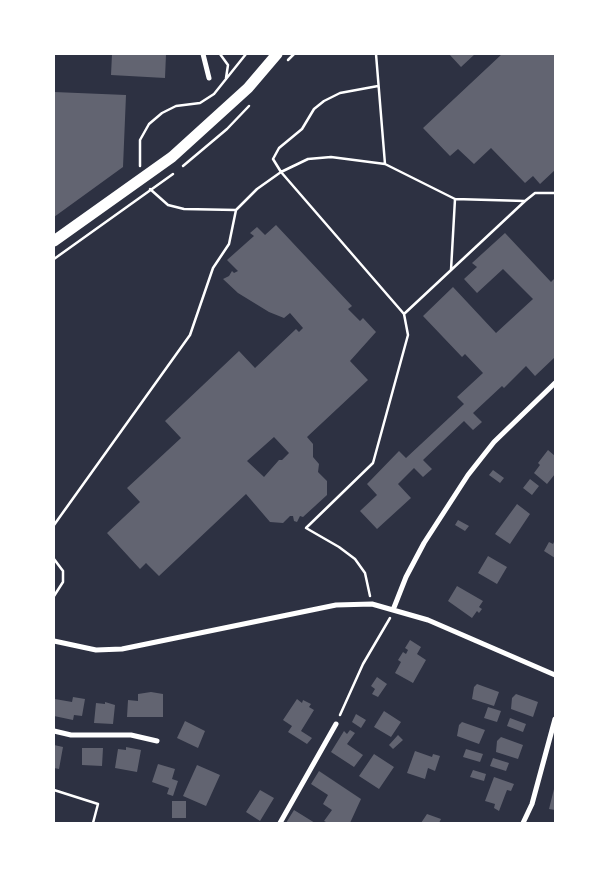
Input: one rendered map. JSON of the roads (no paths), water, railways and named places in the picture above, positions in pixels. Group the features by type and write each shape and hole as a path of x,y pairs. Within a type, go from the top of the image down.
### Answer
{"main road":[{"path":"54,242 192,140 248,88 277,54"}],"street":[{"path":"203,54 209,78"},
{"path":"393,610 406,577 424,542 468,475 494,442 555,382"},
{"path":"54,641 96,650 122,649 336,605 372,604 428,620 555,675"},
{"path":"523,823 532,804 555,719"},
{"path":"280,823 336,724"},
{"path":"54,732 71,735 131,735 157,742"}]}
